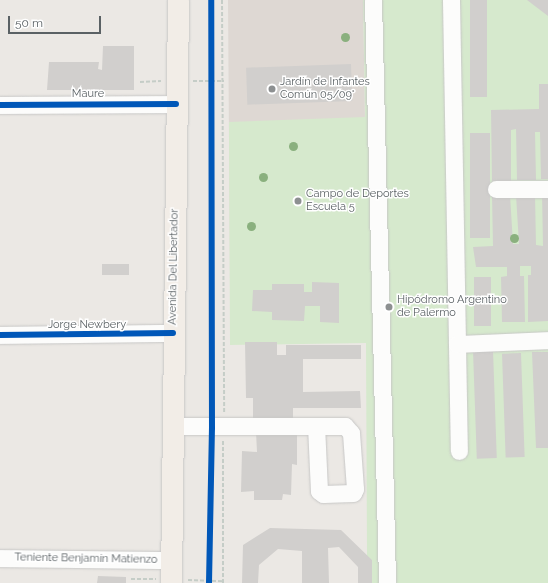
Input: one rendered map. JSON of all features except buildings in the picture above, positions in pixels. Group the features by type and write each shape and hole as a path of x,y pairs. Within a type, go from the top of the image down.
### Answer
{"main road":[{"name":"Avenida Del Libertador","path":"171,583 178,0"}],"street":[{"path":"373,0 387,583"},
{"path":"451,0 459,451"},
{"name":"Maure","path":"0,105 176,104"},
{"path":"496,189 548,189"},
{"name":"Jorge Newbery","path":"0,335 173,333"},
{"path":"457,344 548,340"},
{"path":"173,426 224,428 316,426"},
{"name":"Teniente Benjamín Matienzo","path":"0,558 171,560"}],"path":[{"path":"217,581 223,582 224,428 222,0"},
{"path":"212,74 212,89"},
{"path":"209,573 209,583"}],"shaded area":[{"path":"228,0 363,0 365,118 230,281"}],"green space":[{"name":"Hipódromo Argentino de Palermo","path":"363,0 548,0 548,583 372,583 372,561 367,556 366,343 230,345 229,122 365,117"}],"cycle path":[{"path":"209,583 212,428 211,0"},
{"path":"0,105 176,104"},
{"path":"0,335 173,333"}],"place":[{"name":"Jardín de Infantes Común 05/09°","path":"272,89"},
{"name":"Campo de Deportes Escuela 5","path":"298,201"},
{"name":"Hipódromo Argentino de Palermo","path":"389,307"}]}
